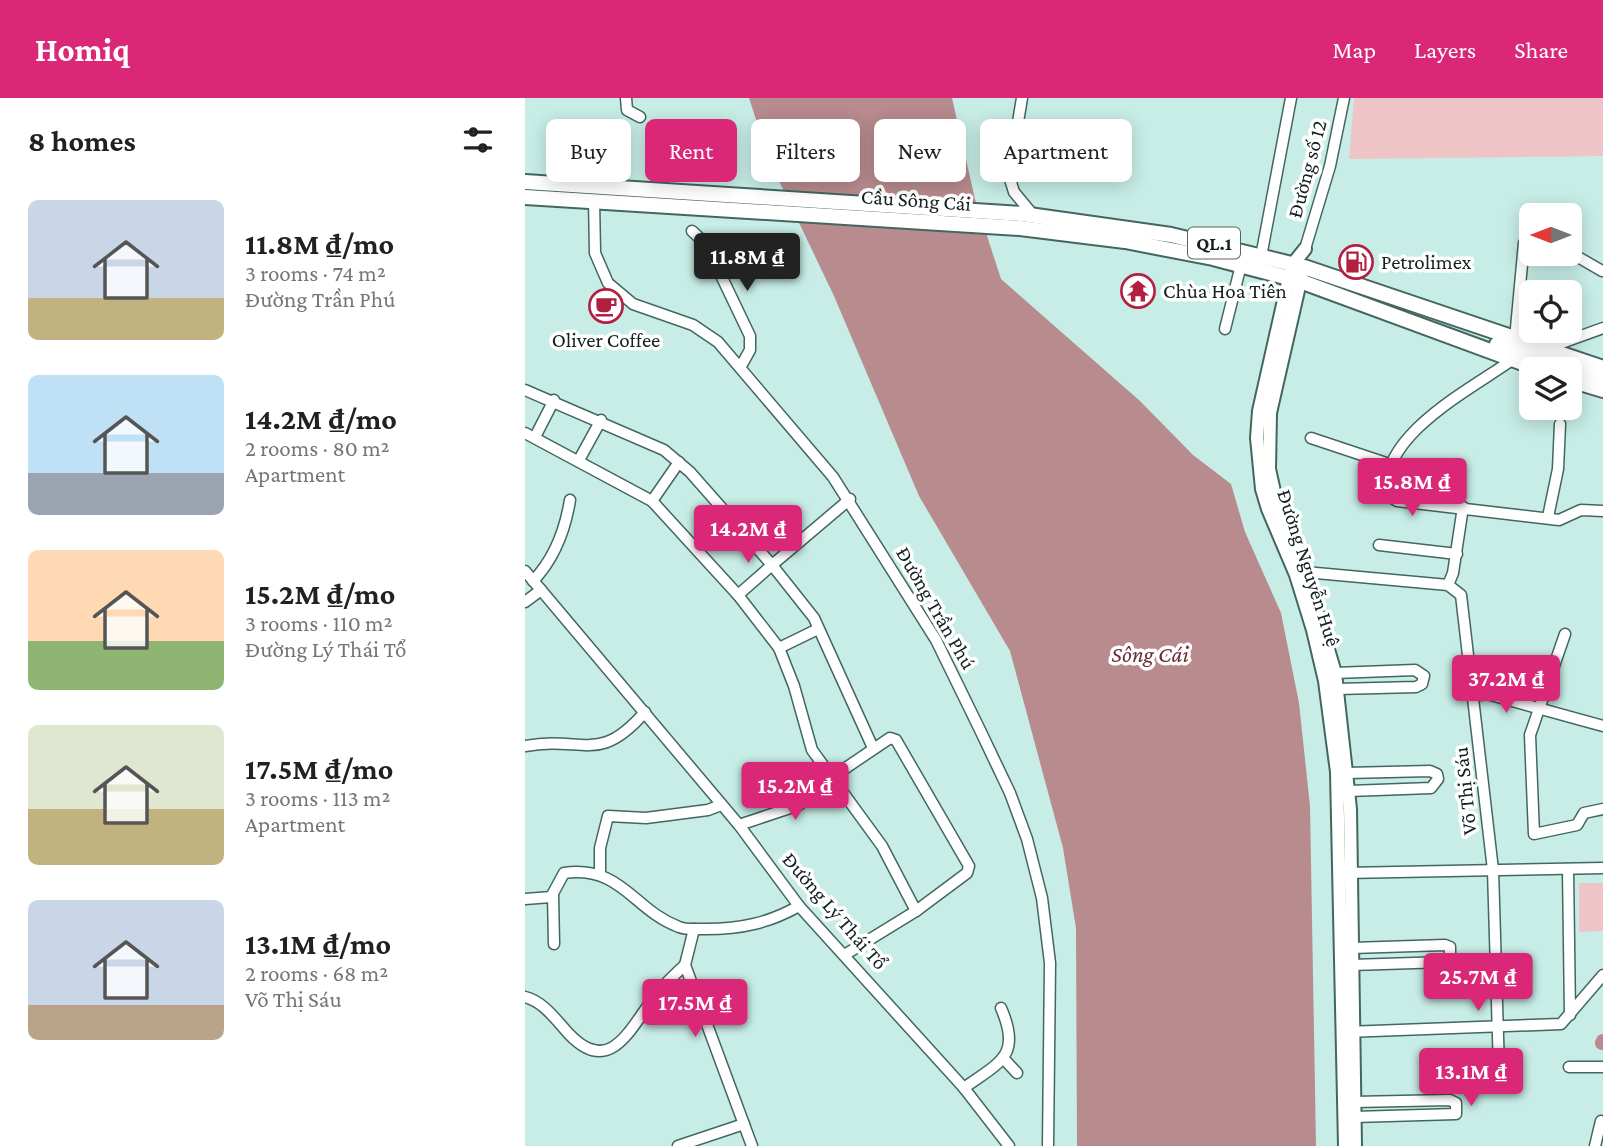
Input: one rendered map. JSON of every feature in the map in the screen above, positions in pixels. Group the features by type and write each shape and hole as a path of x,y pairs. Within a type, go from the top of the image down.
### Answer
{"highway":[{"name":"QL.1","path":"525,182 681,198"},
{"name":"QL.1","path":"525,197 594,200 681,198"},
{"name":"Cầu Sông Cái","path":"681,198 1025,219"},
{"name":"QL.1","path":"1025,219 1171,235 1262,255 1297,273 1536,357"},
{"name":"QL.1","path":"1025,219 1258,270 1297,273"},
{"name":"QL.1","path":"1397,307 1515,339 1603,368"},
{"name":"QL.1","path":"1397,307 1519,362"},
{"name":"QL.1","path":"1582,373 1603,379"},
{"path":"1582,384 1603,390"}],"main road":[{"name":"Đường Nguyễn Huệ","path":"1305,249 1259,411 1257,438 1265,499 1300,573 1330,677 1352,948 1345,1146"},
{"name":"Đường Nguyễn Huệ","path":"1330,677 1337,690 1349,791 1346,873 1348,1031 1355,1146"}],"street":[{"path":"626,98 627,110 640,117"},
{"path":"1023,98 1009,176 1025,219"},
{"path":"1258,270 1291,98"},
{"name":"Đường số 12","path":"1305,249 1330,166 1344,98"},
{"name":"Đường Trần Phú","path":"594,200 595,253 608,283 639,307 702,330 723,346 850,499 939,645 1010,793 1027,839 1042,898 1050,963 1048,1146"},
{"path":"692,232 706,244 750,336 750,351 741,366"},
{"path":"1582,259 1602,270 1603,283"},
{"path":"1225,329 1241,265"},
{"path":"1515,339 1522,266"},
{"path":"1544,349 1603,328"},
{"path":"1512,360 1418,427 1396,451 1389,464 1386,492 1391,499 1397,501 1559,520 1581,510 1603,511"},
{"path":"525,390 601,420 664,450 680,463 810,611 873,748"},
{"path":"554,400 530,435 652,501 738,595 779,648 797,695 807,740 830,779 882,846 916,911"},
{"path":"579,460 601,420"},
{"path":"1548,517 1558,469 1560,424"},
{"path":"1311,438 1389,464"},
{"path":"652,501 680,463"},
{"path":"738,595 850,499"},
{"path":"533,581 551,560 559,543 570,500"},
{"path":"1300,573 1448,585 1457,554 1463,507"},
{"path":"1379,545 1457,554"},
{"name":"Đường Lý Thái Tổ","path":"525,571 739,825 799,906 846,954 964,1088 1009,1146"},
{"name":"Võ Thị Sáu","path":"1448,585 1461,595 1493,870 1499,1070"},
{"path":"525,602 541,590"},
{"path":"779,648 818,629"},
{"path":"1565,634 1530,735 1534,834 1577,825 1584,813 1603,809"},
{"path":"1330,677 1415,670 1424,677 1422,684 1416,687 1337,690"},
{"path":"1473,696 1487,694 1603,726"},
{"path":"525,746 608,744 628,730 645,712"},
{"path":"739,825 799,805 873,748 890,738 896,740 969,866 967,873 916,911 846,954"},
{"path":"1347,772 1430,771 1437,774 1438,779 1431,788 1349,791"},
{"path":"600,874 600,848 608,816 646,818 708,810 721,805"},
{"path":"1568,869 1570,1015"},
{"path":"1346,873 1603,869"},
{"path":"554,944 553,894 564,873 600,874 614,881 675,926 694,929 749,926 799,906"},
{"path":"525,899 545,899 553,894"},
{"path":"525,997 544,1008 583,1047 591,1052 605,1052 624,1038 652,999 685,965 694,929"},
{"path":"1352,948 1450,947 1450,957 1445,962 1352,965"},
{"path":"685,965 752,1146"},
{"path":"1348,1031 1557,1025 1570,1015 1603,975"},
{"path":"964,1088 1004,1059 1012,1033 1001,1009"},
{"path":"1004,1059 1017,1073"},
{"path":"1569,1067 1603,1067"},
{"path":"1354,1102 1450,1100 1456,1103 1456,1114 1354,1117"},
{"path":"1595,1146 1601,1121"},
{"path":"678,1146 692,1144 744,1124"}],"shaded area":[{"path":"1354,98 1603,98 1603,156 1349,159"},
{"path":"1579,883 1603,883 1603,931 1579,932"}],"water":[{"name":"Sông Cái","path":"749,98 952,98 957,119 874,119 874,182 966,182 966,159 975,199 1001,279 1140,401 1193,455 1231,484 1245,532 1281,613 1299,703 1310,806 1316,1146 1077,1146 1076,928 1063,848 1010,651 919,496 834,296 780,182 860,182 860,119 756,119"}],"place":[{"name":"Petrolimex","path":"1356,262"},
{"name":"Chùa Hoa Tiên","path":"1138,291"},
{"name":"Oliver Coffee","path":"606,306"}]}
